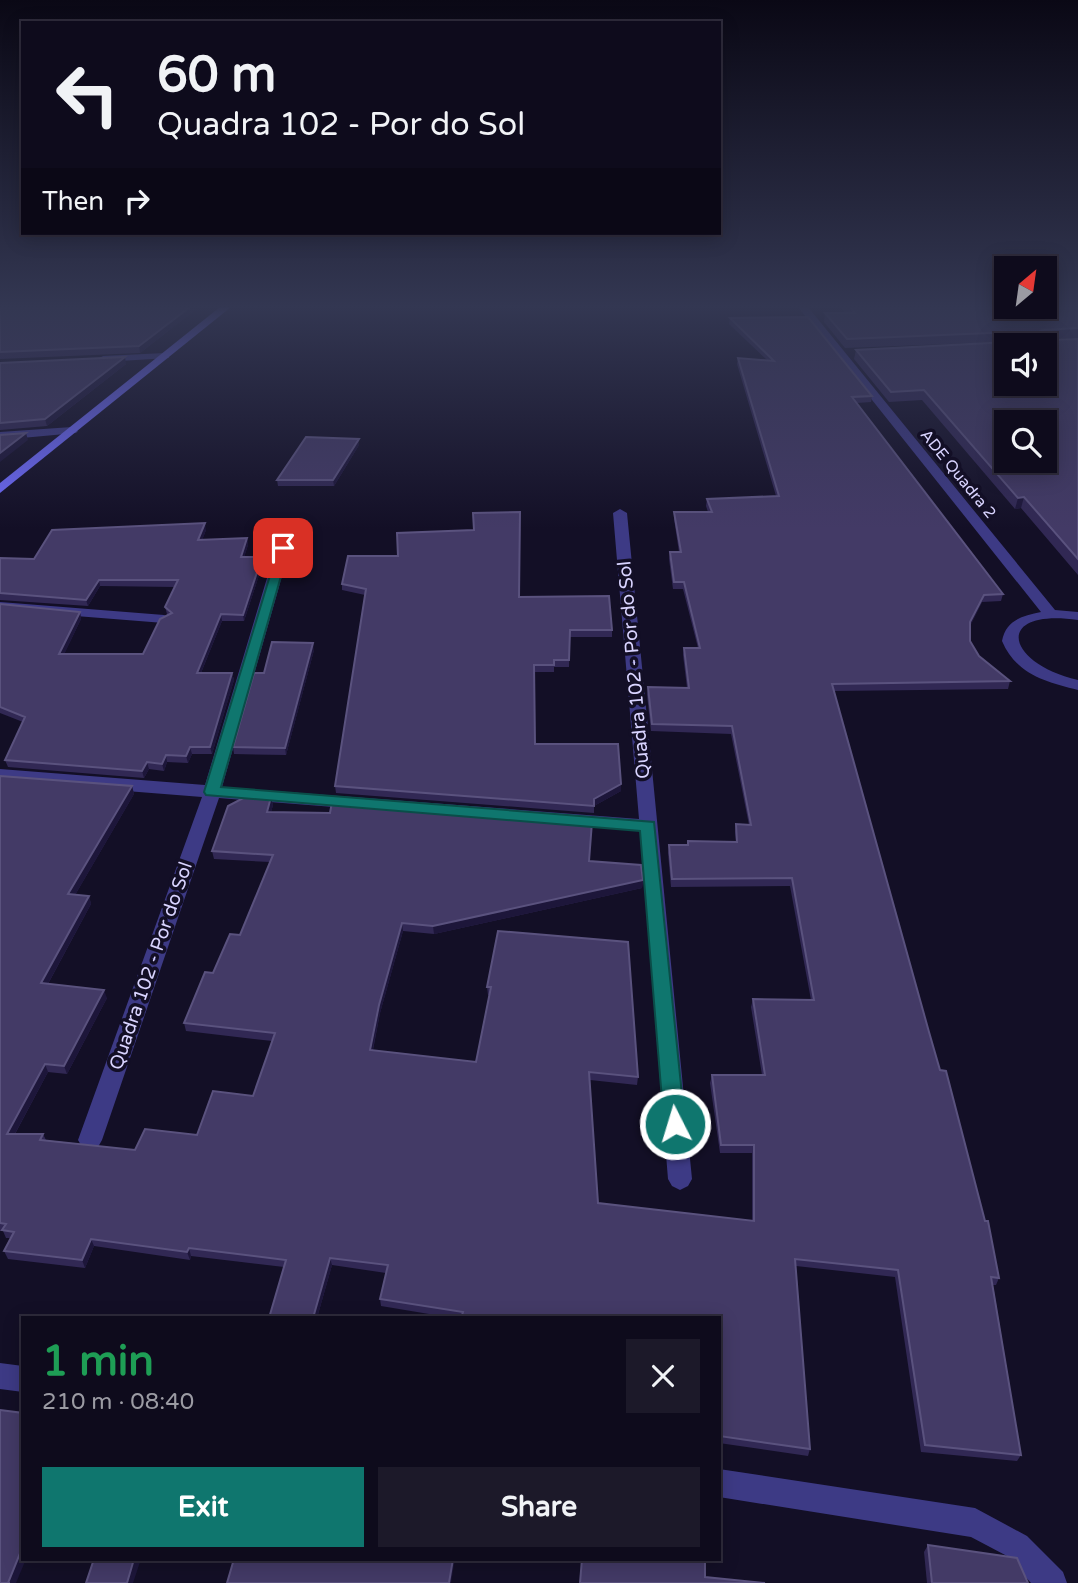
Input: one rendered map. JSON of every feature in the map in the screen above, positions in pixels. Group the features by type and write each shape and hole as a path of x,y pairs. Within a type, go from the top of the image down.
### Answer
{"street":[{"path":"3,484 134,381"},
{"name":"ADE Quadra 2","path":"863,381 1050,614"},
{"path":"0,436 72,431"},
{"name":"Quadra 102 - Por do Sol","path":"620,513 680,1179"},
{"name":"Quadra 102 - Por do Sol","path":"90,1140 212,792 283,548"},
{"path":"0,606 164,619"},
{"path":"1078,616 1050,614 1020,622 1012,631 1010,641 1014,652 1040,673 1078,685"},
{"path":"0,775 648,826"},
{"path":"0,1376 21,1379"},
{"path":"721,1483 975,1522 1017,1546 1052,1583"}],"building":[{"path":"0,381 94,381 45,419 0,423"},
{"path":"745,381 860,381 872,396 852,397 1003,594 984,595 970,622 970,641 979,656 1010,681 832,684 940,1070 946,1071 985,1221 988,1221 999,1278 991,1277 1021,1455 925,1445 898,1270 795,1259 810,1449 721,1436 721,1316 462,1316 463,1312 380,1299 388,1265 330,1258 314,1316 270,1316 286,1260 189,1248 187,1252 91,1239 82,1260 4,1251 14,1232 2,1230 6,1224 0,1223 0,776 132,786 68,894 89,896 41,983 104,990 64,1066 45,1064 7,1134 43,1134 40,1140 135,1150 145,1129 197,1135 213,1091 253,1096 275,1033 184,1023 205,972 213,973 230,934 240,935 273,855 212,851 228,806 249,795 271,797 267,812 330,813 332,802 592,822 589,861 641,865 643,880 433,926 402,923 379,1005 370,1050 476,1062 491,987 487,987 498,931 628,942 638,1077 589,1072 598,1203 754,1221 754,1145 721,1145 712,1075 765,1075 753,999 814,1000 792,878 672,879 669,845 688,845 688,841 737,842 736,824 751,825 732,726 652,724 648,687 689,688 684,648 700,648 684,582 674,582 670,552 681,552 674,512 712,512 707,499 779,496"},
{"path":"882,381 994,381 994,396 1057,396 1057,381 1078,381 1078,559 1024,497 1018,498 996,473 1057,473 1057,410 994,410 994,470 924,390 891,392"},
{"path":"26,433 0,453 0,435"},
{"path":"306,437 359,439 333,480 277,480"},
{"path":"520,512 519,597 609,596 612,630 570,630 569,660 554,660 554,665 534,665 535,744 618,744 621,784 594,799 594,806 335,786 366,589 342,584 348,556 398,556 397,533 474,530 473,513"},
{"path":"205,523 198,540 247,538 241,557 262,557 243,615 221,614 197,673 232,673 210,747 190,747 186,756 166,755 162,764 147,762 142,771 5,760 25,717 0,707 0,604 80,612 59,654 143,654 160,619 172,613 165,607 178,580 99,580 86,600 0,593 0,558 34,559 52,530"},
{"path":"272,642 313,643 285,748 233,747 254,673 264,673"},
{"path":"0,1410 21,1413 21,1551 8,1583 0,1583"},
{"path":"928,1545 1017,1558 1028,1583 932,1583"},
{"path":"93,1561 133,1561 127,1583 86,1583"},
{"path":"233,1561 453,1561 449,1583 227,1583"},
{"path":"582,1561 705,1561 705,1577 765,1583 580,1583"}],"route":[{"path":"283,548 212,792 648,826 675,1124"}]}
